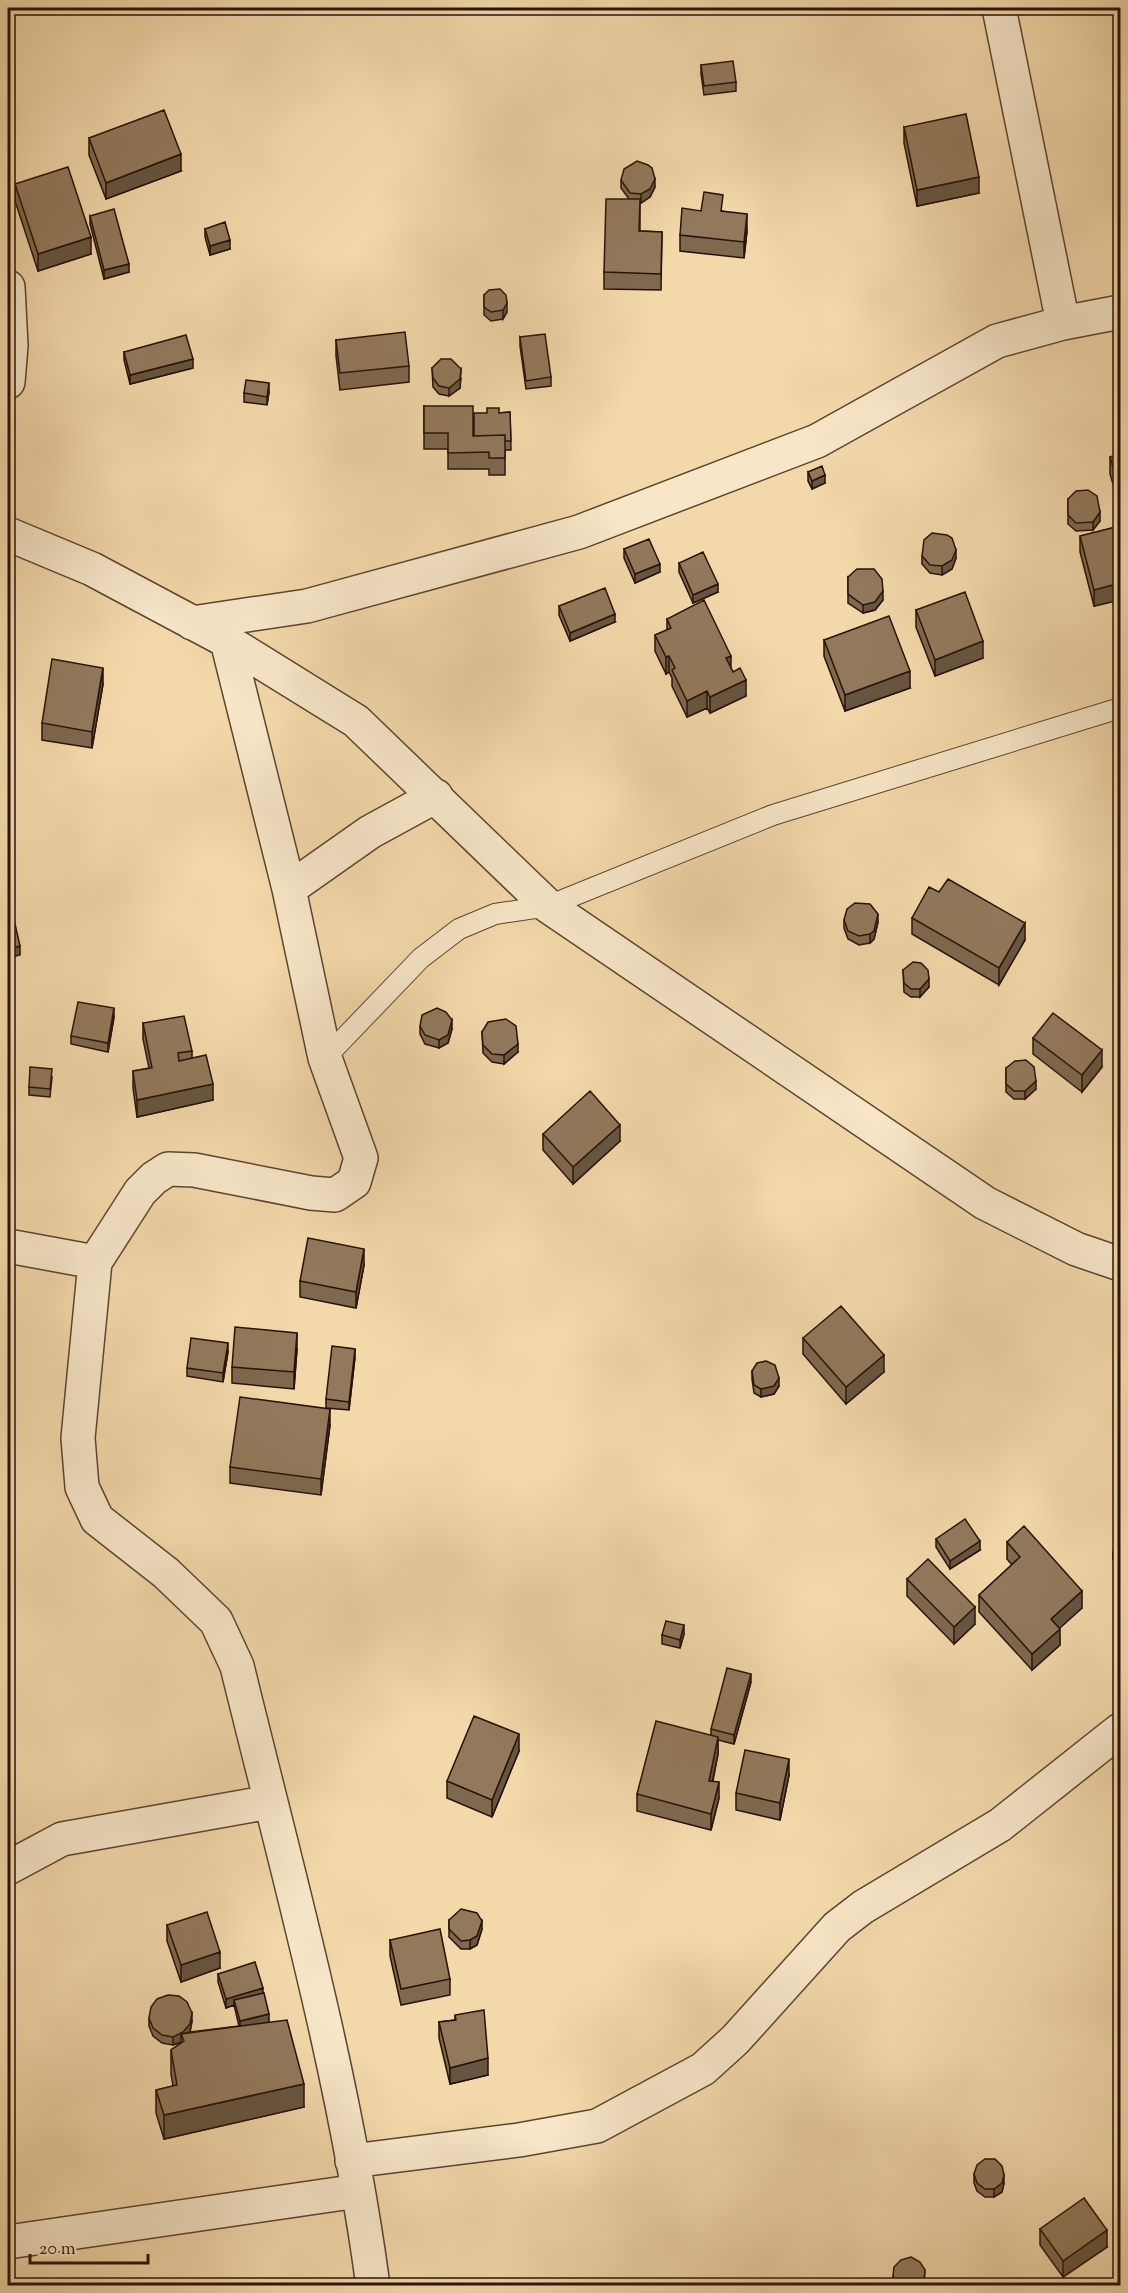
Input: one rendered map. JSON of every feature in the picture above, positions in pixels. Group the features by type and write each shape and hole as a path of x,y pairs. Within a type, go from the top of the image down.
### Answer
{"street":[{"path":"999,8 1063,323"},
{"path":"8,287 11,346 8,382"},
{"path":"192,623 307,606 579,532 817,441 997,341 1063,323 1120,312"},
{"path":"8,534 92,569 227,641 356,721 548,906 985,1203 1076,1249 1120,1264"},
{"path":"227,641 289,889 325,1058 362,1158 354,1182 335,1196 194,1170 168,1169 154,1178 140,1192 95,1262 78,1438 82,1487 96,1519 165,1572 216,1621 237,1666 322,2010 355,2176 373,2286"},
{"path":"289,889 370,832 436,796"},
{"path":"8,1246 95,1262"},
{"path":"8,2242 355,2176 519,2140 597,2126 703,2069 735,2040 837,1927 863,1907 1000,1825 1120,1730"},
{"path":"8,1868 62,1839 270,1802"}],"lane":[{"path":"325,1058 421,958 459,929 495,914 548,906 773,815 1120,708"}],"building":[{"path":"733,61 736,82 704,86 701,65"},
{"path":"164,110 181,154 106,183 89,138"},
{"path":"966,114 979,177 917,190 904,127"},
{"path":"637,161 652,168 655,179 650,189 641,194 630,193 621,180 624,169"},
{"path":"68,167 91,237 38,254 15,184"},
{"path":"704,192 723,195 721,211 747,214 744,242 680,235 682,208 701,211"},
{"path":"606,199 640,199 639,231 662,232 661,274 604,272"},
{"path":"114,209 129,264 104,270 90,216"},
{"path":"225,222 230,240 210,246 205,229"},
{"path":"500,289 506,295 507,303 503,310 491,312 484,307 484,295 489,290"},
{"path":"405,332 409,366 340,373 336,340"},
{"path":"545,334 551,377 526,381 520,337"},
{"path":"186,335 193,359 130,375 124,352"},
{"path":"441,359 451,359 461,369 460,379 449,388 439,386 433,378 432,368"},
{"path":"246,380 269,383 267,397 244,393"},
{"path":"424,406 473,406 473,436 505,435 505,458 489,458 489,452 448,453 448,433 424,433"},
{"path":"487,408 499,408 499,413 510,412 511,441 505,441 505,435 474,436 474,413 487,413"},
{"path":"1120,454 1120,491 1110,457"},
{"path":"822,466 825,475 812,481 808,472"},
{"path":"1088,490 1097,496 1100,512 1093,522 1076,523 1068,515 1068,499 1076,491"},
{"path":"1120,526 1120,583 1094,590 1080,536"},
{"path":"932,533 952,538 956,550 952,560 942,566 930,565 922,556 924,540"},
{"path":"649,539 660,564 635,574 624,549"},
{"path":"703,552 718,584 693,595 679,563"},
{"path":"857,569 874,569 882,579 883,591 875,602 863,605 848,594 848,577"},
{"path":"605,588 615,614 570,633 559,606"},
{"path":"965,592 983,641 935,660 916,610"},
{"path":"704,600 731,656 726,658 733,672 740,668 746,680 710,697 707,691 687,701 672,670 675,668 669,656 666,657 655,635 671,628 667,619"},
{"path":"889,616 910,671 845,695 824,640"},
{"path":"52,659 103,668 92,732 42,723"},
{"path":"948,879 1025,923 999,968 912,918 929,887 939,892"},
{"path":"855,903 870,904 878,914 874,931 870,934 859,936 848,931 844,920 847,909"},
{"path":"13,915 20,946 8,949 8,916"},
{"path":"913,962 921,963 928,970 929,979 920,989 911,989 904,983 903,970"},
{"path":"78,1002 114,1008 108,1043 71,1036"},
{"path":"437,1008 446,1012 452,1020 448,1035 439,1040 425,1035 420,1026 422,1015"},
{"path":"1053,1013 1102,1050 1082,1075 1033,1038"},
{"path":"184,1016 192,1051 178,1053 179,1061 206,1055 213,1084 137,1100 133,1071 152,1068 143,1023"},
{"path":"506,1019 516,1026 518,1044 504,1055 492,1054 483,1045 482,1032 488,1022"},
{"path":"1026,1060 1034,1067 1036,1081 1025,1091 1014,1091 1006,1084 1006,1068 1015,1061"},
{"path":"30,1067 52,1069 50,1089 29,1087"},
{"path":"590,1091 620,1125 573,1167 543,1134"},
{"path":"308,1238 364,1249 356,1292 300,1281"},
{"path":"841,1306 884,1355 846,1387 803,1338"},
{"path":"235,1327 297,1333 294,1372 232,1367"},
{"path":"191,1338 228,1343 223,1373 187,1368"},
{"path":"332,1346 355,1349 349,1402 326,1399"},
{"path":"766,1361 775,1365 779,1378 774,1386 761,1389 754,1385 752,1371 757,1363"},
{"path":"240,1397 330,1409 321,1479 230,1467"},
{"path":"965,1519 980,1541 950,1561 936,1539"},
{"path":"1024,1526 1082,1591 1051,1619 1060,1629 1032,1654 979,1595 1020,1557 1007,1542"},
{"path":"8,1535 11,1535 9,1609 8,1609"},
{"path":"1120,1545 1120,1561 1113,1552"},
{"path":"928,1559 975,1607 954,1627 907,1579"},
{"path":"666,1621 684,1625 680,1640 662,1635"},
{"path":"727,1668 751,1674 734,1735 711,1729"},
{"path":"474,1716 519,1734 492,1800 447,1781"},
{"path":"656,1721 718,1737 709,1781 719,1782 711,1814 637,1794"},
{"path":"745,1750 789,1759 780,1803 736,1793"},
{"path":"461,1909 477,1913 482,1921 477,1936 470,1940 461,1941 449,1929 449,1920"},
{"path":"207,1912 220,1952 181,1965 167,1925"},
{"path":"440,1929 450,1979 401,1989 390,1940"},
{"path":"255,1962 263,1988 226,1999 218,1974"},
{"path":"264,1993 269,2014 240,2021 234,2000"},
{"path":"168,1995 179,1996 187,2002 192,2013 190,2024 183,2032 173,2037 162,2035 153,2028 149,2018 151,2007 157,1999"},
{"path":"484,2010 488,2058 450,2068 439,2022 456,2020 455,2015"},
{"path":"287,2020 304,2084 164,2115 156,2090 177,2085 171,2050 184,2041 181,2034"},
{"path":"8,2021 11,2021 8,2046"},
{"path":"985,2159 995,2159 1002,2166 1004,2175 1002,2183 994,2189 985,2189 977,2183 974,2174 977,2165"},
{"path":"1084,2198 1107,2230 1063,2261 1040,2229"},
{"path":"911,2257 920,2262 925,2270 924,2280 919,2286 899,2286 893,2276 894,2267 901,2260"}]}
